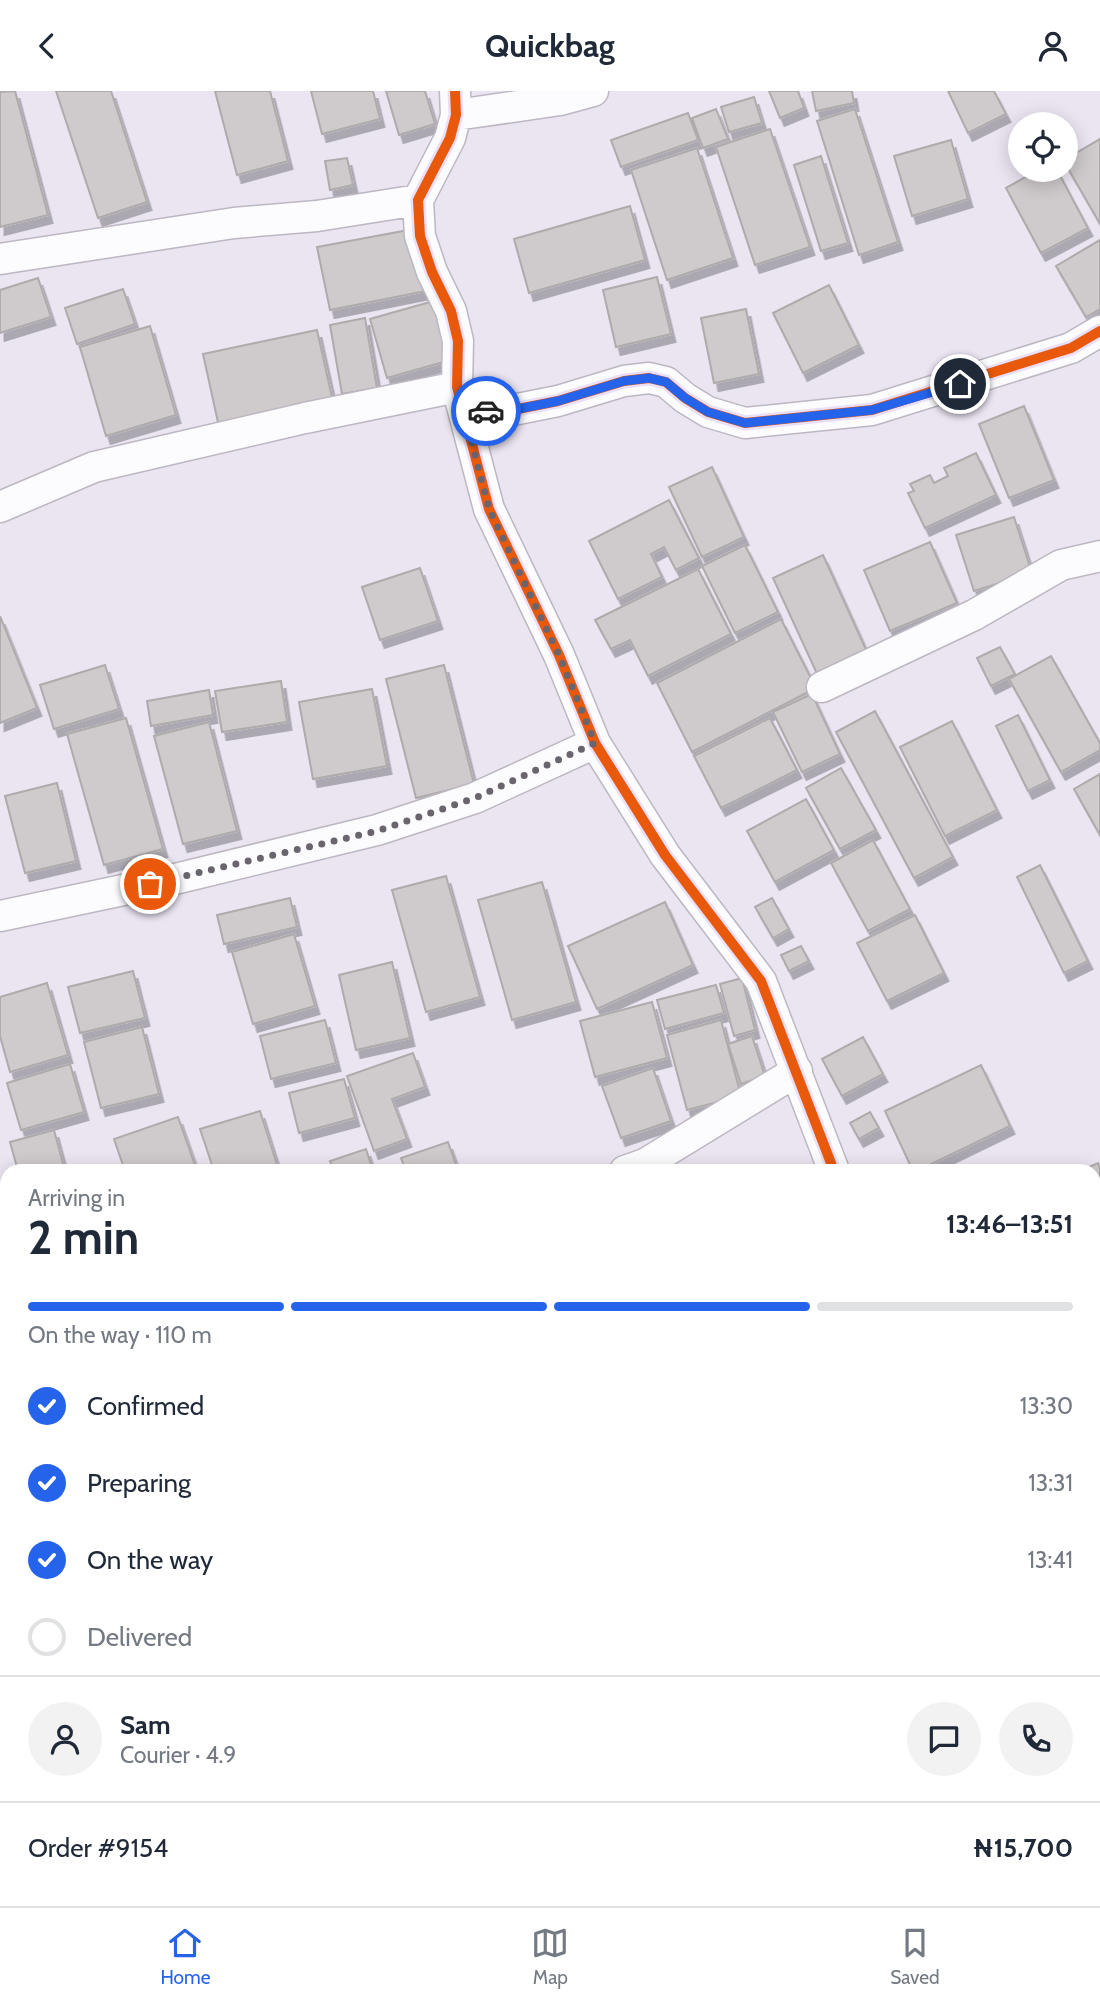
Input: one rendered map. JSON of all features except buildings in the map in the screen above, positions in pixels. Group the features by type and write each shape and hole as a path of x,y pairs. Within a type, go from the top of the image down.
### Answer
{"street":[{"path":"593,91 560,100 455,103 450,138 418,200 419,236 432,272 451,311 458,341 461,399 489,509 559,655 595,743 665,855 761,981 831,1164"},
{"path":"0,259 179,231 317,216 418,200"},
{"path":"0,507 94,467 305,418 461,399 513,410 558,401 624,381 649,378 666,382 708,412 745,423 872,410 1071,348 1100,331"},
{"path":"822,687 974,615 1061,565 1100,556"},
{"path":"0,916 175,879 377,831 475,798 595,743"},
{"path":"645,1164 797,1071"}],"cycle path":[{"path":"455,91 456,115 450,138 418,200 420,236 432,272 451,311 458,341 457,387 489,509 559,655 595,743 665,855 761,981 831,1164"},
{"path":"464,412 513,410 558,401 624,381 649,378 666,382 708,412 745,423 872,410 1071,348 1100,331"}],"way so far":[{"path":"150,884 377,831 475,798 595,743 559,655 489,509 464,412 486,411"}],"route":[{"path":"486,411 513,410 558,401 624,381 649,378 666,382 708,412 745,423 872,410 960,384"}]}
